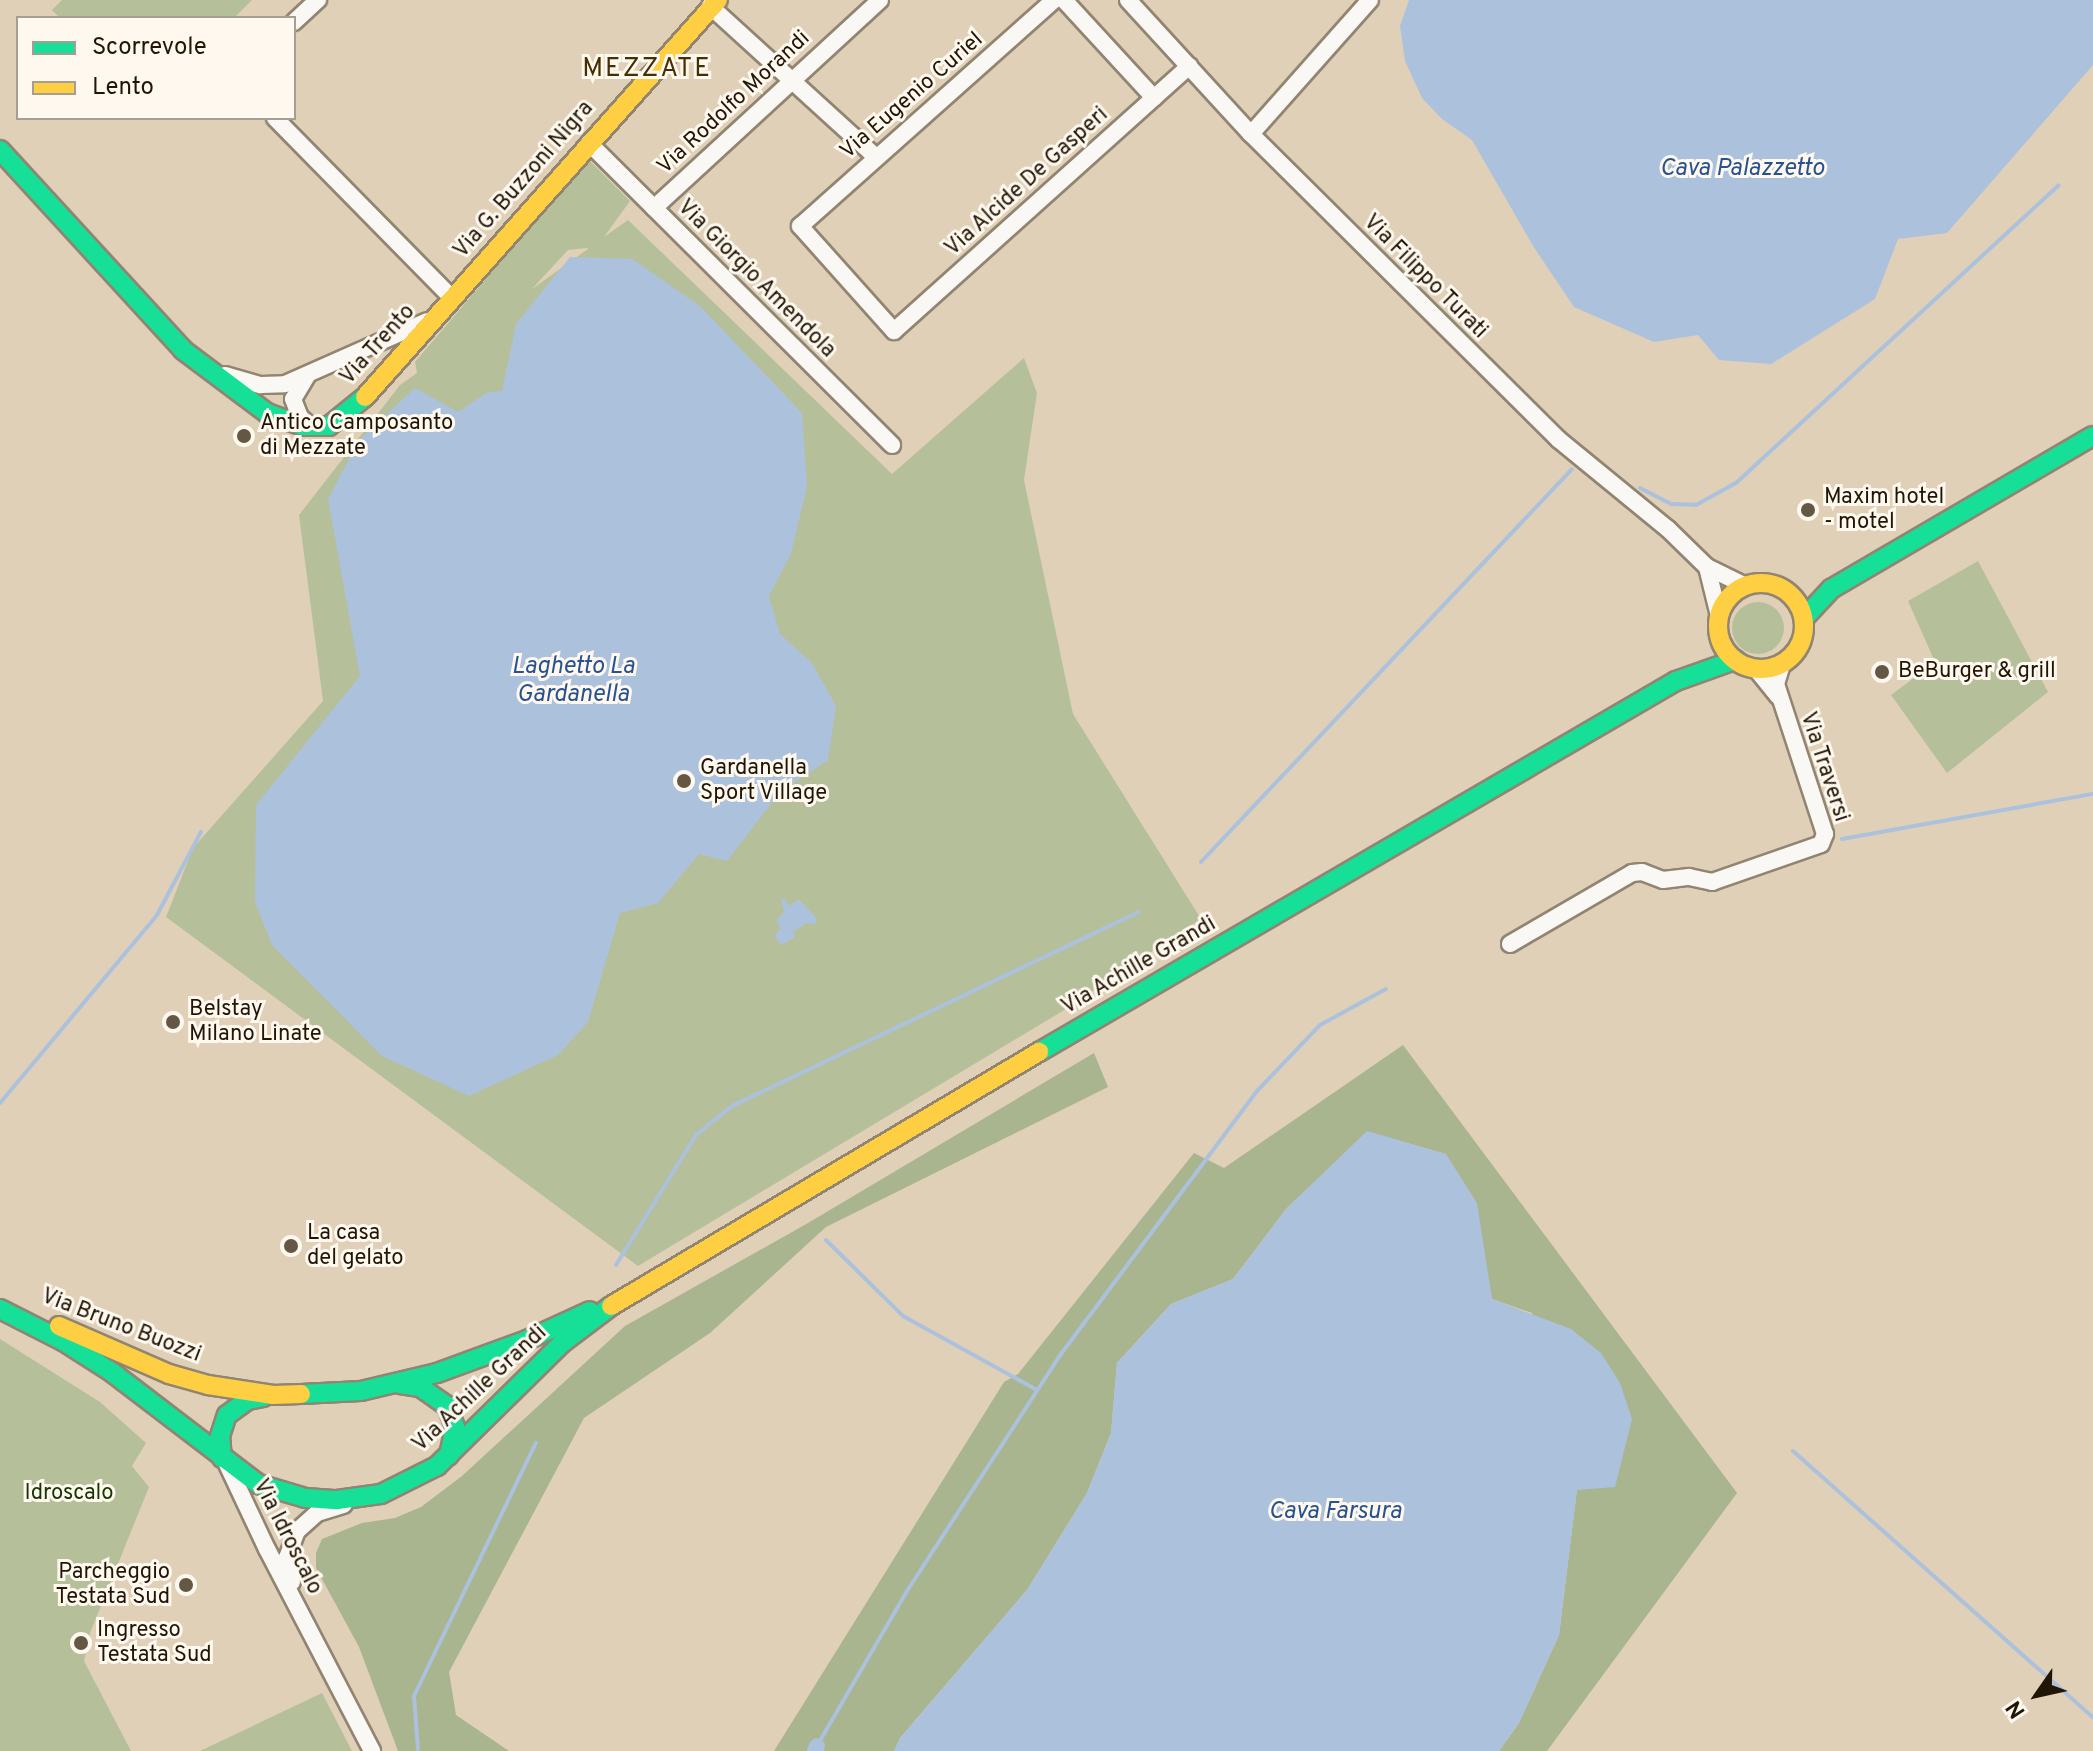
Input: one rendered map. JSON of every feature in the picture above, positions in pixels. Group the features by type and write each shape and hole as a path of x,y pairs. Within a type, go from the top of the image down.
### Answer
{"main road":[{"name":"Via G. Buzzoni Nigra","path":"438,314 714,3"},
{"name":"Via Trento","path":"0,150 170,338 255,406 280,419 312,427 329,426 345,417 438,314"},
{"path":"1804,618 1831,589 2093,436"},
{"path":"1771,584 1792,596 1804,618 1801,644 1782,664 1756,669 1735,660 1720,637 1719,616 1730,597 1746,586 1771,584"},
{"path":"1792,596 1831,589"},
{"name":"Via Achille Grandi","path":"1676,681 1720,637"},
{"name":"Via Achille Grandi","path":"224,1460 246,1478 290,1496 337,1500 381,1494 423,1476 449,1456 562,1343 627,1294 1676,681 1735,660"},
{"name":"Via Achille Grandi","path":"273,1395 361,1391 399,1384 527,1340 627,1294"},
{"name":"Via Bruno Buozzi","path":"0,1307 76,1332 169,1374 238,1392 273,1395"},
{"name":"Via Bruno Buozzi","path":"0,1307 63,1341 113,1373 224,1460"},
{"path":"399,1384 420,1387 447,1406 455,1427 449,1456"},
{"path":"224,1460 220,1436 227,1415 248,1400 273,1395"}],"street":[{"path":"296,20 318,0"},
{"name":"Via Rodolfo Morandi","path":"654,208 880,0"},
{"name":"Via Eugenio Curiel","path":"800,226 875,156 1054,0"},
{"path":"1064,0 1154,98"},
{"name":"Via Filippo Turati","path":"1128,0 1251,134 1548,430 1674,534 1707,567 1746,586"},
{"path":"1251,134 1370,0"},
{"path":"714,3 875,156"},
{"name":"Via Alcide De Gasperi","path":"800,226 894,331 1189,66"},
{"path":"277,120 452,298"},
{"name":"Via Giorgio Amendola","path":"589,143 892,445"},
{"name":"Via Trento","path":"197,361 237,380 261,385 285,384 407,332 438,314"},
{"name":"Via Trento","path":"308,375 297,387 293,399 300,417 312,427"},
{"path":"1707,567 1719,616"},
{"path":"1779,698 1776,684 1782,664"},
{"path":"1756,669 1779,698"},
{"name":"Via Traversi","path":"1510,944 1632,873 1642,872 1663,880 1689,877 1712,882 1821,844 1825,834 1779,698"},
{"name":"Via Idroscalo","path":"224,1460 372,1751"},
{"name":"Via Idroscalo","path":"310,1632 288,1572 292,1540 317,1513 381,1494"}],"green space":[{"path":"62,0 252,0 236,16 58,16 52,10"},
{"name":"Gardanella Sport Village","path":"588,159 630,201 604,237 628,220 892,474 1024,358 1037,393 1024,480 1073,714 1201,919 1061,1012 638,1266 166,917 193,848 323,701 299,515 400,385 417,373 415,362","holes":["588,249 532,289 568,250"]},
{"path":"1978,561 2048,692 1947,773 1891,695 1935,662 1908,601"},
{"path":"1758,602 1777,609 1784,628 1777,647 1758,654 1739,647 1732,628 1739,609"},
{"path":"1403,1045 1737,1493 1547,1751 1499,1751 1519,1723 1559,1635 1577,1489 1532,1313 1492,1299 1483,1253 1446,1154 1367,1132 1286,1209 1233,1279 1171,1304 1117,1363 1111,1433 1087,1493 1027,1590 900,1738 894,1751 774,1751 1004,1382 1018,1374 1194,1153 1224,1168"},
{"path":"1094,1053 1108,1087 826,1227 710,1333 584,1418 449,1672 456,1715 509,1751 398,1751 359,1647 316,1568 316,1553 322,1539 362,1523 395,1518 421,1507 462,1476 625,1326 808,1223"},
{"name":"Idroscalo","path":"0,1339 100,1402 146,1443 132,1466 149,1487 90,1633 84,1661 131,1751 0,1751"},
{"path":"322,1693 352,1751 200,1751"}],"water":[{"name":"Cava Palazzetto","path":"1409,0 2093,0 2093,65 1947,233 1898,239 1875,299 1771,364 1719,360 1698,335 1654,342 1574,307 1533,246 1472,140 1442,119 1422,98 1405,61 1400,26"},
{"name":"Laghetto La Gardanella","path":"570,257 632,259 700,306 802,413 807,486 791,554 769,596 780,634 812,663 836,706 828,760 780,792 727,861 699,854 658,903 620,913 588,1022 558,1055 469,1096 382,1056 272,945 255,902 256,805 360,676 328,499 359,440 415,388 458,412 488,392 502,391 516,324"},
{"path":"784,898 789,906 799,899 817,919 815,924 807,923 793,932 795,937 782,945 774,936 781,928 776,922 784,911 781,900"},
{"name":"Cava Farsura","path":"1367,1131 1446,1154 1477,1203 1492,1299 1571,1329 1601,1353 1620,1383 1632,1419 1615,1487 1577,1490 1559,1635 1519,1723 1499,1751 894,1751 900,1738 1027,1590 1087,1493 1111,1433 1117,1363 1171,1304 1233,1279 1286,1209"}],"waterway":[{"path":"1640,488 1672,504 1696,505 1736,483 2059,185"},
{"path":"1201,862 1572,469"},
{"path":"1842,839 2093,794"},
{"path":"0,1103 157,915 201,832"},
{"path":"616,1265 696,1135 732,1106 1138,912"},
{"path":"814,1751 907,1591 1061,1354 1257,1091 1320,1025 1386,989"},
{"path":"826,1240 903,1316 1037,1390"},
{"path":"418,1749 414,1696 536,1443"},
{"path":"1793,1451 2093,1717"},
{"path":"815,1751 817,1746"}],"traffic: fast":[{"path":"0,150 183,350 267,413 302,426 329,426 365,397"},
{"path":"1804,618 1831,589 2093,436"},
{"path":"1039,1052 1676,681 1735,660"},
{"path":"0,1309 63,1341 113,1373 258,1484 306,1498 337,1500 381,1494 437,1466 562,1343 611,1306"},
{"path":"301,1394 361,1391 437,1373 527,1340 590,1311"},
{"path":"400,1384 420,1387 447,1406 455,1427 449,1455"},
{"path":"222,1458 220,1436 227,1415 248,1400 264,1397"}],"traffic: slow":[{"path":"365,397 718,0"},
{"path":"1761,583 1785,590 1797,602 1804,626 1797,650 1785,662 1761,669 1737,662 1725,650 1718,626 1725,602 1737,590 1761,583"},
{"path":"611,1306 1039,1052"},
{"path":"59,1326 169,1374 208,1385 273,1395 301,1394"}],"place":[{"name":"Antico Camposanto di Mezzate","path":"244,436"},
{"name":"Maxim hotel - motel","path":"1808,510"},
{"name":"BeBurger & grill","path":"1882,672"},
{"name":"Gardanella Sport Village","path":"684,781"},
{"name":"Belstay Milano Linate","path":"173,1022"},
{"name":"La casa del gelato","path":"291,1246"},
{"name":"Parcheggio Testata Sud","path":"186,1585"},
{"name":"Ingresso Testata Sud","path":"81,1643"}],"district":[{"name":"MEZZATE","path":"647,70"}]}
